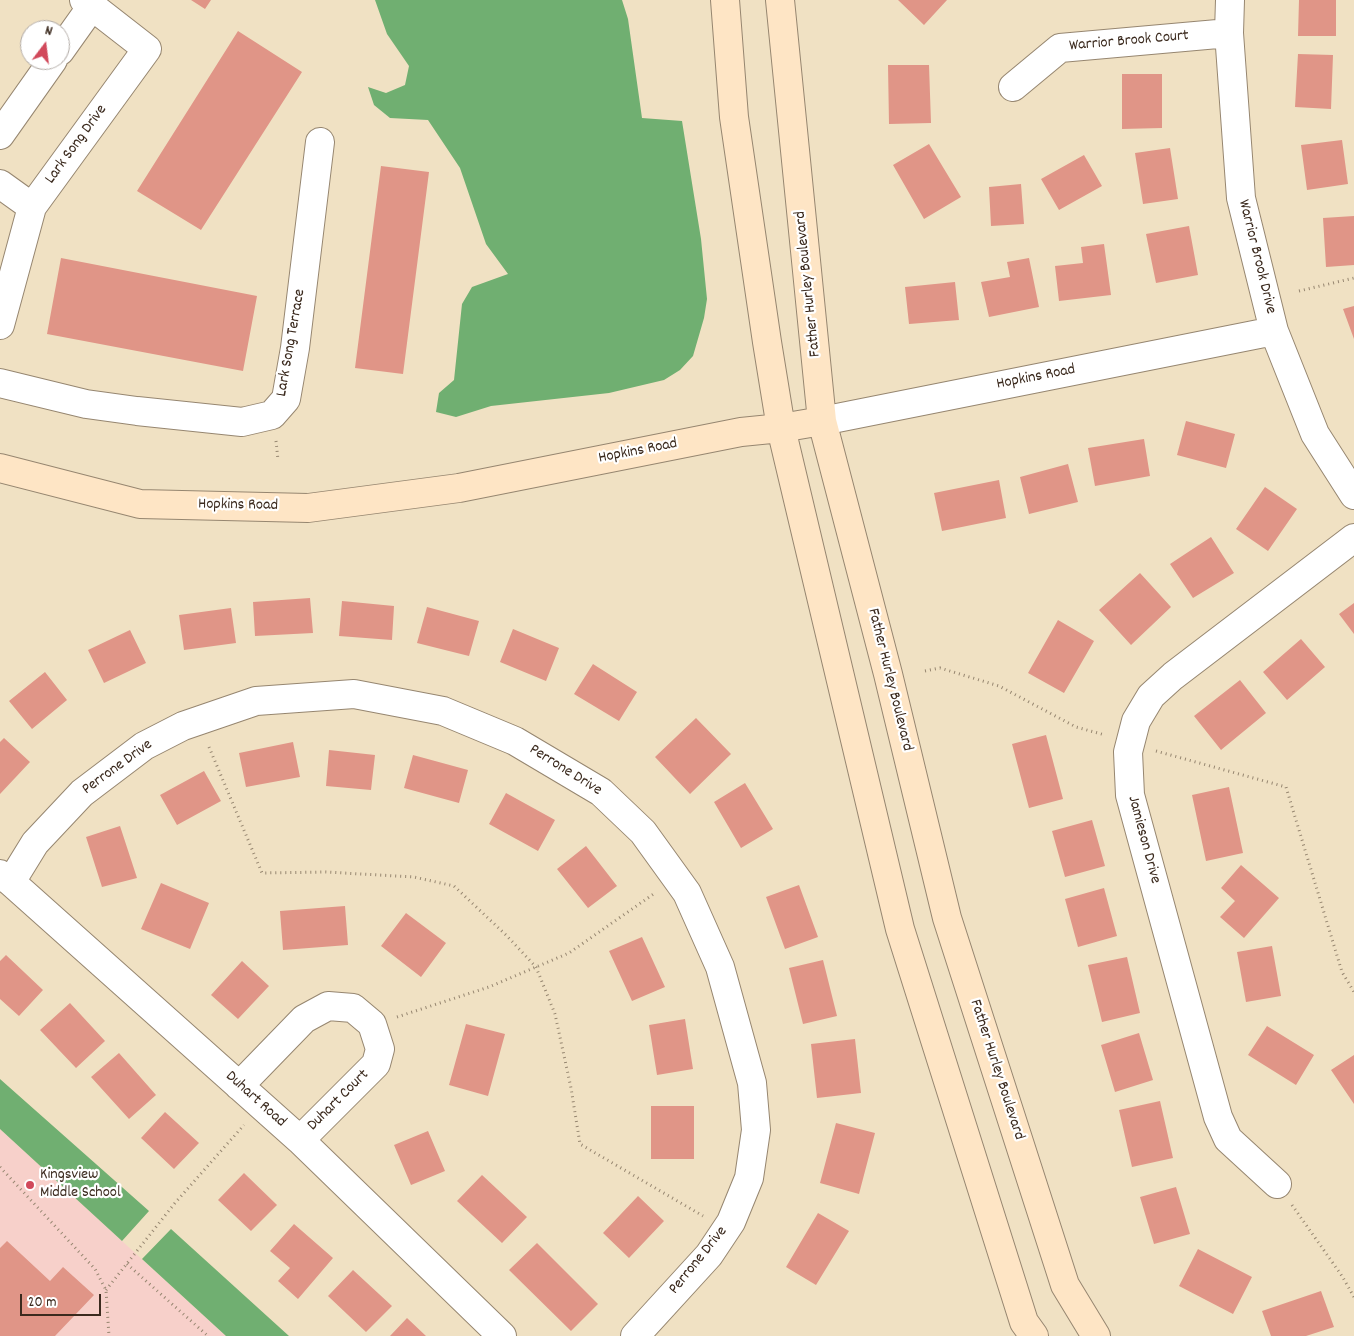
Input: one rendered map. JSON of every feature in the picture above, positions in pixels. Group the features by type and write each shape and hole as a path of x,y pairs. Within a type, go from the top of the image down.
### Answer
{"main road":[{"path":"725,0 734,117 781,428 900,929 1024,1322 1034,1336"},
{"name":"Father Hurley Boulevard","path":"780,0 822,420 888,674 947,918 1065,1284 1096,1336"},
{"name":"Hopkins Road","path":"0,468 140,504 308,508 459,488 741,432 781,428 822,420"}],"street":[{"name":"Warrior Brook Drive","path":"1230,0 1229,33 1241,198 1274,331 1315,434 1354,495"},
{"path":"70,34 88,3"},
{"name":"Lark Song Drive","path":"0,325 32,207 147,49 88,3"},
{"name":"Warrior Brook Court","path":"1014,87 1060,48 1229,33"},
{"path":"0,135 46,70"},
{"name":"Lark Song Terrace","path":"0,383 86,404 137,411 242,422 272,415 286,399 295,348 320,142"},
{"path":"0,184 32,207"},
{"name":"Hopkins Road","path":"822,420 1274,331"},
{"name":"Jamieson Drive","path":"1277,1184 1228,1139 1218,1117 1130,795 1128,752 1136,721 1151,696 1173,676 1354,538"},
{"name":"Perrone Drive","path":"6,878 35,843 82,793 144,746 183,726 256,701 354,694 443,711 515,741 601,792 643,832 687,893 720,968 752,1083 756,1130 748,1178 731,1222 709,1256 635,1336"},
{"name":"Duhart Road","path":"6,878 300,1140 502,1336"},
{"path":"240,1086 304,1019 328,1006 354,1008 372,1024"},
{"name":"Duhart Court","path":"300,1140 376,1064 380,1049 372,1024"}],"path":[{"path":"1299,292 1354,278"},
{"path":"925,671 940,668 999,686 1076,726 1114,738"},
{"path":"199,720 262,873 326,872 414,877 454,886 536,967 555,1014 571,1088 580,1144 726,1230"},
{"path":"1148,749 1286,787 1342,972 1354,992"},
{"path":"372,1024 489,987 569,954 677,879"},
{"path":"106,1290 175,1203 261,1105"},
{"path":"0,1167 95,1269 106,1290 109,1336"},
{"path":"1277,1184 1342,1276 1354,1297"},
{"path":"127,1264 208,1336"}],"shaded area":[{"name":"Kingsview Middle School","path":"0,1129 122,1241 226,1336 0,1336"}],"green space":[{"path":"375,0 622,0 628,19 642,118 682,121 701,239 707,299 704,318 693,356 680,370 664,380 609,393 491,406 456,417 436,412 439,393 454,380 462,304 472,287 508,274 486,244 460,168 428,120 390,118 374,105 368,87 386,93 405,85 409,66 387,34"},
{"path":"0,1079 149,1211 122,1241 0,1129"},
{"path":"171,1229 289,1336 226,1336 142,1259"}],"building":[{"path":"191,0 211,0 205,9"},
{"path":"898,0 947,0 924,25"},
{"path":"1299,0 1336,0 1336,36 1298,36"},
{"path":"238,31 302,72 201,230 137,191"},
{"path":"1298,54 1333,55 1331,109 1295,107"},
{"path":"888,65 929,65 931,123 889,124"},
{"path":"1122,74 1162,74 1162,128 1122,129"},
{"path":"1342,140 1348,184 1307,190 1301,145"},
{"path":"929,144 961,197 924,219 893,165"},
{"path":"1170,148 1178,199 1143,204 1135,153"},
{"path":"1084,155 1102,186 1059,210 1041,179"},
{"path":"381,166 429,172 403,374 355,368"},
{"path":"1021,184 1024,224 991,226 989,187"},
{"path":"1354,216 1354,265 1326,267 1323,218"},
{"path":"1189,226 1198,275 1156,283 1146,234"},
{"path":"1104,244 1111,295 1059,301 1055,266 1083,263 1081,247"},
{"path":"61,258 257,296 243,371 47,334"},
{"path":"1029,258 1039,307 989,317 981,282 1010,277 1007,262"},
{"path":"955,282 959,320 909,324 905,287"},
{"path":"1354,306 1354,339 1343,309"},
{"path":"1186,421 1235,434 1226,468 1177,455"},
{"path":"1144,439 1150,476 1095,486 1088,448"},
{"path":"1068,464 1078,502 1029,514 1020,477"},
{"path":"999,480 1006,518 942,531 934,493"},
{"path":"1265,487 1297,509 1268,551 1236,529"},
{"path":"1211,537 1234,573 1193,598 1170,564"},
{"path":"1140,573 1171,607 1131,645 1099,610"},
{"path":"310,598 313,633 255,636 253,602"},
{"path":"342,601 394,606 392,640 339,636"},
{"path":"1354,603 1354,634 1339,614"},
{"path":"427,607 479,621 469,656 417,643"},
{"path":"231,608 236,643 184,650 179,615"},
{"path":"1058,620 1094,641 1064,693 1028,673"},
{"path":"513,629 559,648 546,681 500,662"},
{"path":"130,630 146,663 104,683 88,650"},
{"path":"1301,639 1325,667 1287,700 1263,672"},
{"path":"593,664 637,692 619,721 574,694"},
{"path":"45,672 67,700 32,729 9,701"},
{"path":"1240,680 1266,713 1221,750 1194,716"},
{"path":"696,718 731,754 690,794 655,757"},
{"path":"1046,735 1063,799 1029,808 1012,744"},
{"path":"4,738 30,762 0,794 0,742"},
{"path":"293,742 300,777 246,787 239,753"},
{"path":"329,750 375,755 371,790 326,786"},
{"path":"413,755 468,770 459,803 404,788"},
{"path":"204,771 221,801 177,825 160,795"},
{"path":"745,783 773,829 741,848 714,802"},
{"path":"1229,787 1243,853 1206,861 1192,795"},
{"path":"506,793 555,820 538,851 489,824"},
{"path":"1092,820 1105,866 1065,877 1052,831"},
{"path":"120,826 137,878 102,887 86,837"},
{"path":"586,846 617,886 588,908 557,869"},
{"path":"1241,865 1279,898 1244,938 1220,917 1235,901 1221,888"},
{"path":"161,883 209,903 190,949 141,929"},
{"path":"799,885 818,937 785,949 766,897"},
{"path":"1104,888 1117,936 1078,947 1065,899"},
{"path":"345,906 348,945 283,950 280,911"},
{"path":"406,913 446,943 421,977 381,946"},
{"path":"642,937 665,987 632,1001 609,951"},
{"path":"1272,946 1281,996 1246,1002 1237,952"},
{"path":"6,955 43,990 19,1016 0,999 0,961"},
{"path":"1127,957 1140,1013 1102,1022 1088,965"},
{"path":"823,960 837,1016 803,1024 789,968"},
{"path":"242,961 269,986 238,1019 211,995"},
{"path":"70,1003 105,1041 76,1068 40,1030"},
{"path":"685,1019 693,1069 657,1075 649,1025"},
{"path":"466,1024 505,1034 488,1096 449,1085"},
{"path":"1267,1026 1314,1055 1296,1085 1248,1055"},
{"path":"1139,1033 1153,1080 1115,1092 1101,1045"},
{"path":"855,1039 861,1093 817,1098 811,1044"},
{"path":"119,1053 156,1095 129,1119 91,1077"},
{"path":"1354,1055 1354,1104 1331,1070"},
{"path":"1160,1101 1173,1158 1132,1167 1119,1110"},
{"path":"651,1106 694,1106 694,1159 651,1159"},
{"path":"165,1112 199,1143 174,1169 141,1138"},
{"path":"836,1123 875,1133 859,1194 820,1183"},
{"path":"428,1131 445,1171 411,1185 394,1145"},
{"path":"244,1173 277,1205 251,1231 218,1200"},
{"path":"482,1175 527,1217 502,1243 457,1201"},
{"path":"1176,1187 1190,1234 1154,1244 1140,1197"},
{"path":"638,1196 664,1221 629,1258 603,1233"},
{"path":"818,1213 849,1231 816,1285 786,1267"},
{"path":"294,1224 333,1258 298,1299 278,1281 290,1268 270,1251"},
{"path":"7,1241 50,1281 63,1267 94,1295 55,1336 0,1336 0,1248"},
{"path":"537,1243 598,1304 571,1331 509,1270"},
{"path":"1198,1249 1252,1277 1233,1314 1179,1286"},
{"path":"353,1270 392,1306 366,1332 328,1296"},
{"path":"1321,1291 1334,1327 1306,1336 1271,1336 1262,1311"},
{"path":"407,1318 426,1336 390,1336"}],"place":[{"name":"Kingsview Middle School","path":"30,1185"}]}
